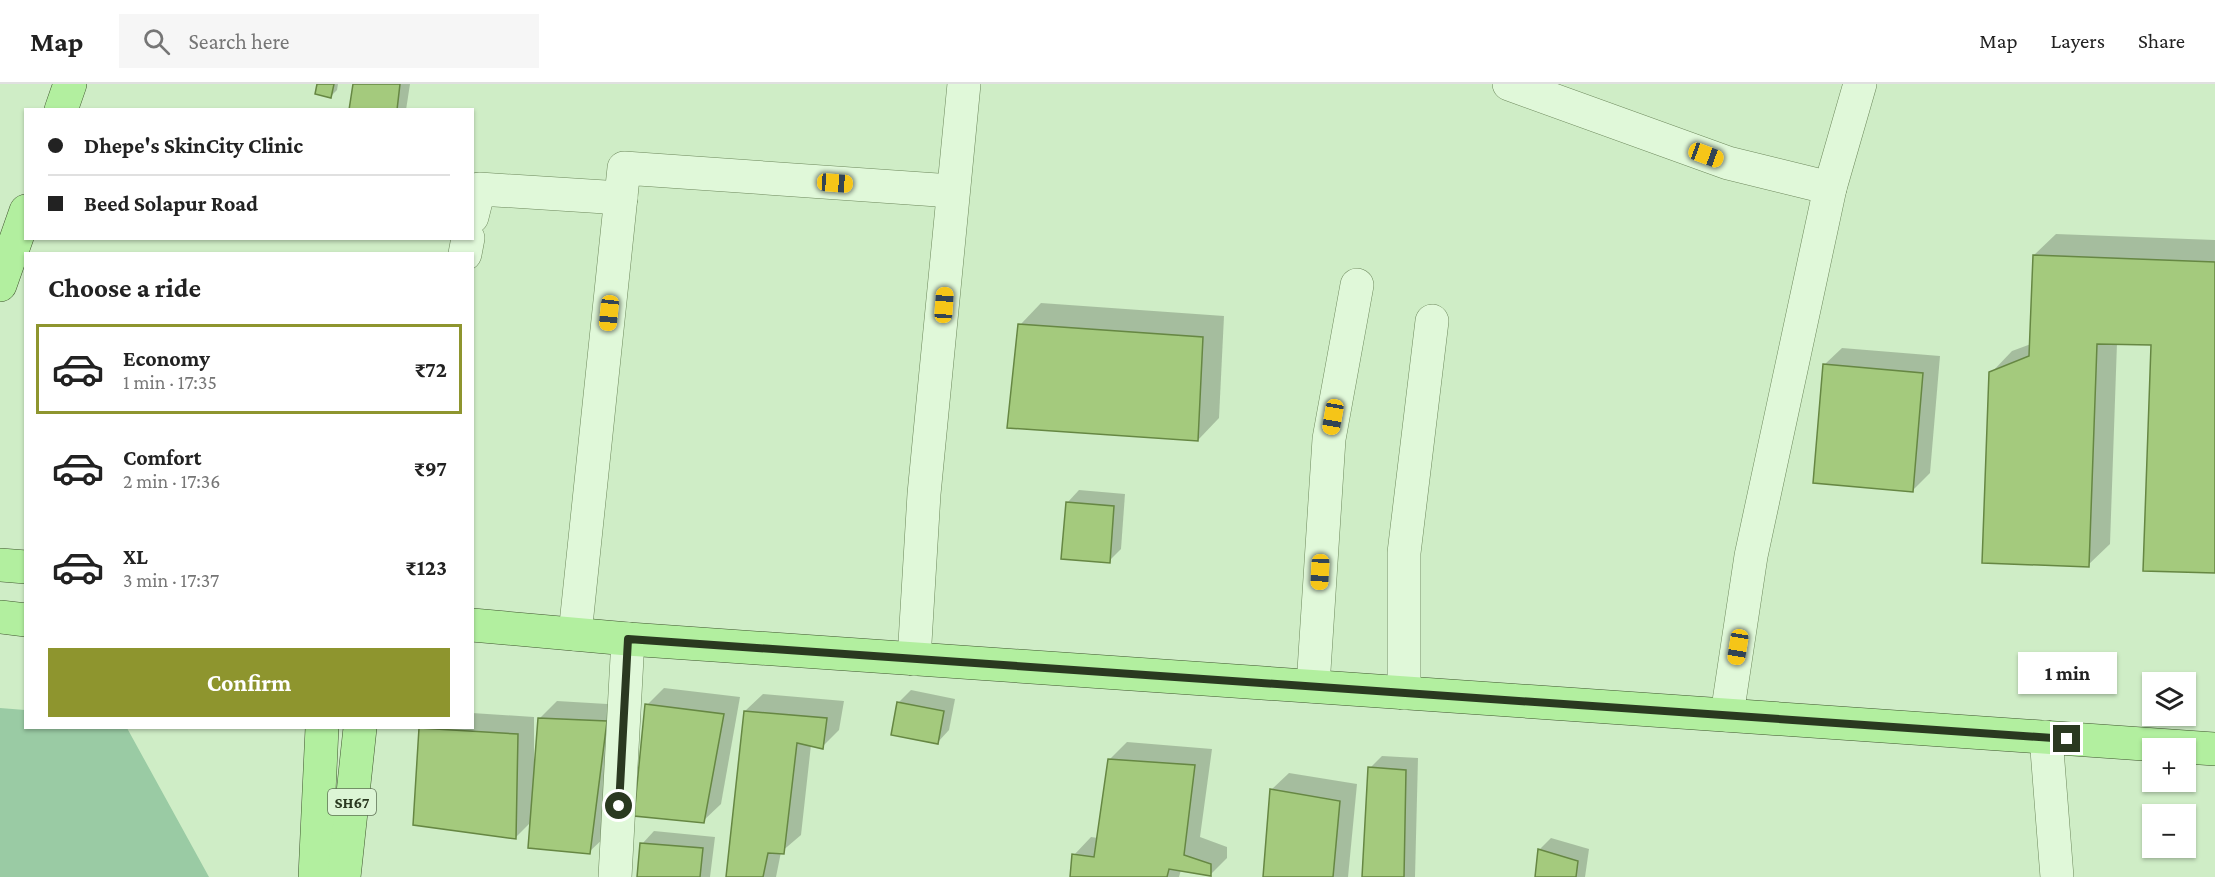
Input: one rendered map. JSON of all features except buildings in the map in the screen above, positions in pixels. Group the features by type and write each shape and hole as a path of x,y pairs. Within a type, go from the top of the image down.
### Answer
{"main road":[{"path":"62,108 70,84"},
{"path":"0,285 24,217"},
{"path":"0,565 24,567"},
{"path":"0,617 24,620"},
{"path":"474,625 628,639 2215,749"},
{"path":"315,877 322,729"},
{"name":"SH67","path":"344,877 360,729"}],"street":[{"path":"914,659 924,494 940,351 952,191 964,84"},
{"path":"1509,84 1728,163 1830,188"},
{"path":"1727,715 1751,556 1830,188 1860,84"},
{"path":"575,634 624,168 952,191"},
{"path":"474,208 478,189 621,198"},
{"path":"1313,687 1329,439 1357,285"},
{"path":"1404,693 1404,553 1432,321"},
{"path":"615,877 628,639"},
{"path":"2046,737 2057,877"}],"green space":[{"path":"0,708 24,710 24,729 128,729 209,877 0,877"}],"route":[{"path":"619,806 628,639 2067,739"}]}
